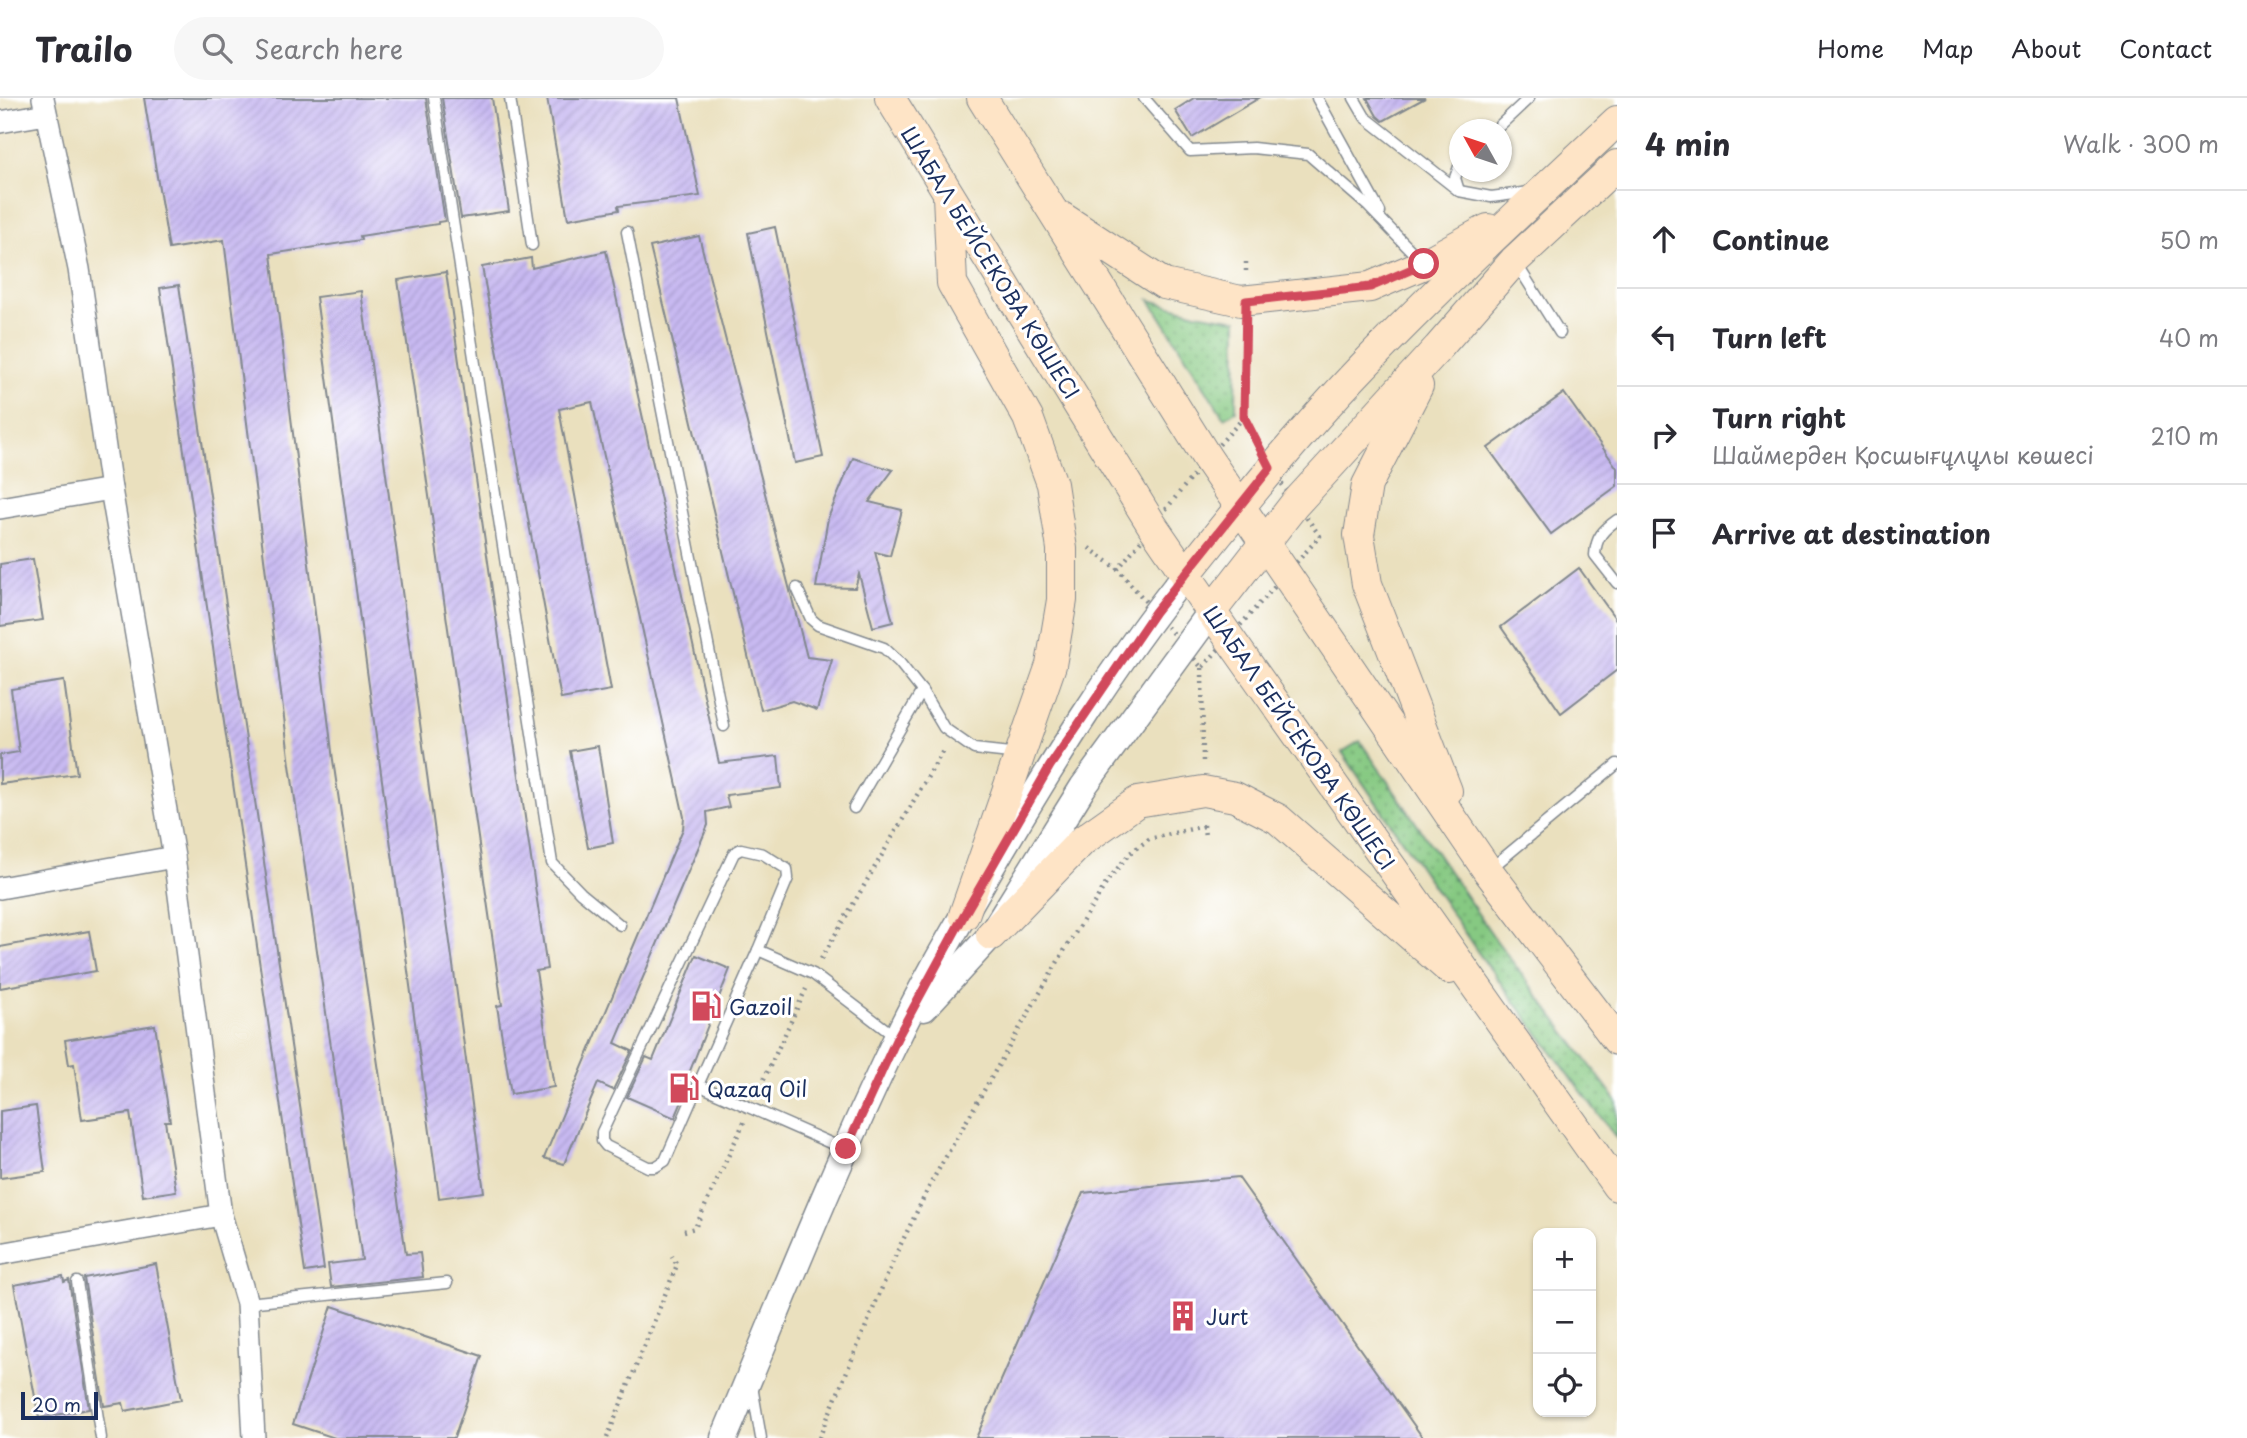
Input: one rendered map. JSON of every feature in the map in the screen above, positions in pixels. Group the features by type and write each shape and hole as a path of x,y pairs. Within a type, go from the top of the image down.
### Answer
{"main road":[{"name":"ШАБАЛ БЕЙСЕКОВА КӨШЕСІ","path":"891,98 1152,525 1617,1186"},
{"path":"982,98 1207,458 1264,543 1488,871 1617,1040"},
{"path":"1186,574 1270,468 1375,354 1519,212 1617,121"},
{"path":"1211,612 1294,505 1514,261 1617,165"},
{"path":"948,192 952,283 1028,418 1052,484 1062,549 1062,600 1051,665 964,915"},
{"path":"1052,211 1164,284 1246,301 1370,287 1424,264 1519,212"},
{"path":"1438,348 1367,485 1359,535 1367,584 1464,837"},
{"path":"991,935 1082,841 1137,802 1203,791 1235,797 1278,819 1488,1003"}],"street":[{"path":"0,122 45,106 79,269 111,489 174,857 221,1215 247,1303 254,1438"},
{"path":"0,508 111,489"},
{"path":"724,1438 846,1149 897,1038 1050,766 1155,612 1186,574"},
{"path":"897,1038 991,935 1083,787 1211,612"},
{"path":"0,888 174,857"},
{"path":"0,1254 221,1215"}],"lane":[{"path":"434,98 552,863 581,893 620,925"},
{"path":"510,98 532,245"},
{"path":"1144,98 1190,151 1253,148 1308,154 1424,264"},
{"path":"1317,98 1388,227"},
{"path":"1354,98 1365,117 1459,191 1491,197 1543,190"},
{"path":"1507,119 1529,98"},
{"path":"1456,182 1459,191"},
{"path":"627,232 724,726"},
{"path":"1514,261 1560,333"},
{"path":"1617,520 1596,540 1595,555 1617,583"},
{"path":"797,588 811,619 818,625 884,648 899,662 922,691 944,728 974,748 1022,754"},
{"path":"854,808 922,691"},
{"path":"1488,871 1617,764"},
{"path":"741,849 762,854 787,869 788,878 758,950 665,1161 655,1167 648,1167 606,1146 602,1141 608,1120 734,853 741,849"},
{"path":"758,950 813,974 897,1038"},
{"path":"698,1085 846,1149"},
{"path":"77,1282 101,1438"},
{"path":"247,1303 447,1283"},
{"path":"750,1376 761,1438"}],"path":[{"path":"1246,262 1244,417 1270,468"},
{"path":"1155,612 1118,569 1207,458 1244,417"},
{"path":"1230,639 1286,575"},
{"path":"1202,668 1205,838"},
{"path":"819,1438 920,1204 1109,879 1130,853 1149,839 1204,826"},
{"path":"607,1438 677,1265 672,1255"}],"green space":[{"path":"1150,300 1196,313 1237,320 1236,411 1224,418"},
{"path":"1360,741 1496,940 1617,1101 1617,1139 1479,954 1342,752"}],"building":[{"path":"144,98 426,98 445,221 360,236 361,240 271,254 333,760 406,1254 420,1253 423,1277 331,1287 328,1264 362,1260 290,765 224,240 169,249"},
{"path":"442,98 492,98 509,211 461,218"},
{"path":"547,98 679,98 700,196 618,206 619,210 568,219"},
{"path":"1194,98 1259,98 1192,138 1175,110"},
{"path":"1367,98 1425,98 1383,121"},
{"path":"775,227 823,457 795,463 748,233"},
{"path":"699,236 807,657 832,660 817,710 792,701 761,710 650,247"},
{"path":"606,251 719,763 778,756 781,788 726,795 729,807 707,812 708,825 615,1043 632,1051 613,1090 598,1083 564,1164 544,1158 683,829 684,817 592,402 559,409 611,690 561,699 482,267 531,258 532,268"},
{"path":"446,272 547,969 536,971 554,1087 511,1094 497,1006 502,1005 398,280"},
{"path":"179,285 324,1269 305,1272 160,288"},
{"path":"361,291 484,1192 439,1198 316,297"},
{"path":"1564,393 1617,468 1617,486 1551,534 1488,448"},
{"path":"853,458 893,470 869,502 902,510 890,556 875,552 893,622 873,627 859,574 855,588 816,587 828,518"},
{"path":"33,559 43,620 0,626 0,564"},
{"path":"1579,568 1617,621 1617,670 1561,713 1501,627"},
{"path":"64,681 77,774 0,784 0,755 19,752 11,689"},
{"path":"598,746 613,843 588,848 570,751"},
{"path":"89,931 96,971 0,988 0,947"},
{"path":"696,955 730,969 688,1076 692,1078 675,1118 627,1097 646,1057 653,1060"},
{"path":"155,1025 170,1121 165,1121 176,1191 143,1196 130,1113 82,1120 74,1064 69,1065 65,1040"},
{"path":"36,1106 45,1172 0,1178 0,1111"},
{"name":"Jurt","path":"1238,1177 1423,1438 976,1438 1083,1193"},
{"path":"156,1264 181,1400 125,1411 123,1403 104,1406 84,1278"},
{"path":"63,1276 64,1282 69,1280 89,1409 39,1418 14,1285"},
{"path":"332,1306 482,1356 454,1438 335,1438 293,1424"}],"place":[{"name":"Gazoil","path":"706,1006"},
{"name":"Qazaq Oil","path":"684,1088"},
{"name":"Jurt","path":"1183,1316"}],"route":[{"path":"846,1149 897,1038 1050,766 1155,612 1270,468 1244,417 1246,301 1370,287 1424,264"}]}
